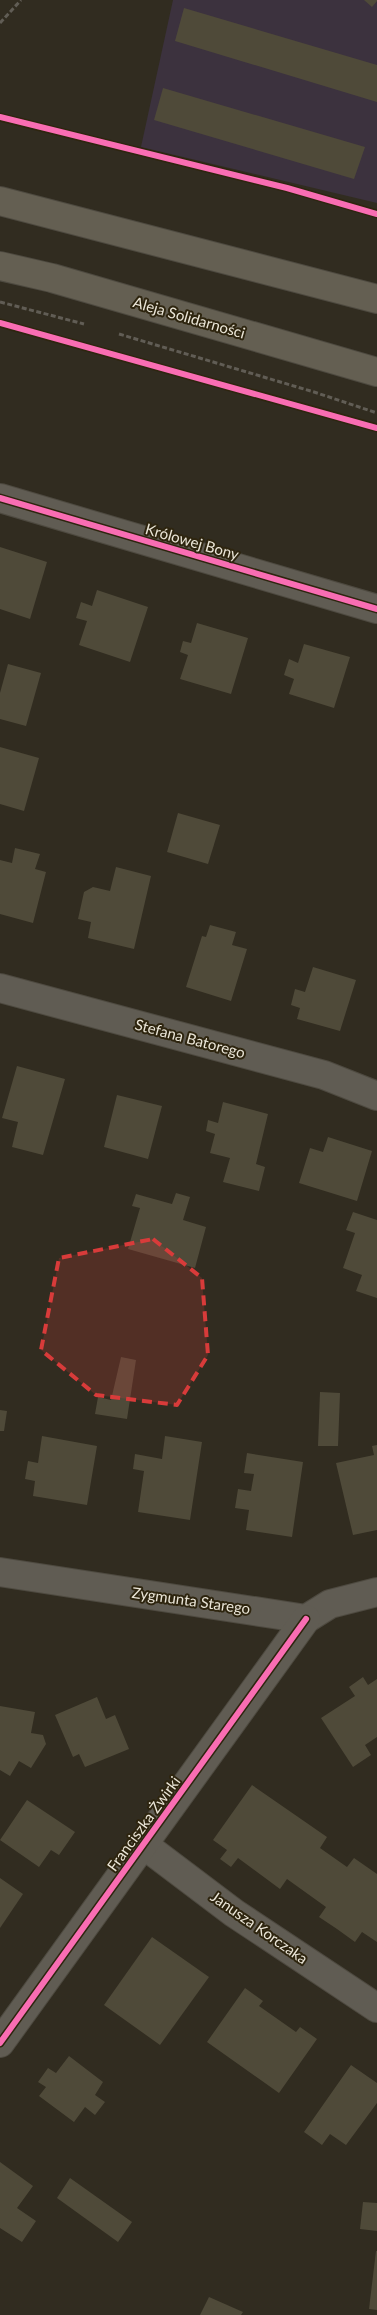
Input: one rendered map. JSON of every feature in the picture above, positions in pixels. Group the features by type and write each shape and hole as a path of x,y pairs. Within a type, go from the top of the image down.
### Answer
{"main road":[{"path":"0,201 377,299"},
{"name":"Aleja Solidarności","path":"0,266 52,278 377,372"}],"street":[{"name":"Królowej Bony","path":"0,498 377,609"},
{"name":"Stefana Batorego","path":"0,988 324,1075 377,1096"},
{"name":"Zygmunta Starego","path":"0,1572 306,1618"},
{"path":"306,1618 330,1604 377,1592"},
{"name":"Franciszka Żwirki","path":"0,2042 306,1618"},
{"name":"Janusza Korczaka","path":"144,1845 234,1913 377,2008"}],"path":[{"path":"0,23 21,0"},
{"path":"0,302 88,325"},
{"path":"116,333 314,392 377,413"}],"highlighted area":[{"path":"153,1239 202,1278 208,1355 177,1405 96,1395 41,1350 59,1258"}],"shaded area":[{"path":"173,0 377,0 377,203 141,147"}],"building":[{"path":"364,0 377,0 377,1 372,7"},
{"path":"184,8 377,65 377,102 175,41"},
{"path":"163,88 365,147 354,179 154,120"},
{"path":"0,547 47,562 30,619 0,609"},
{"path":"97,590 148,607 130,662 79,645 87,621 76,618 81,602 92,606"},
{"path":"197,623 248,638 231,694 180,679 188,655 180,652 183,641 191,643"},
{"path":"304,644 350,657 334,708 289,694 294,679 284,675 289,659 298,663"},
{"path":"8,664 41,673 26,726 0,719 0,693"},
{"path":"0,747 39,758 24,811 0,804"},
{"path":"178,813 220,825 208,864 167,852"},
{"path":"15,848 40,854 35,869 46,872 33,923 0,914 0,860 12,863"},
{"path":"116,867 151,876 134,949 88,938 91,922 78,919 84,892 93,887 110,891"},
{"path":"210,925 236,932 232,945 247,949 231,1001 186,987 202,936 206,937"},
{"path":"313,967 356,980 340,1031 297,1019 300,1008 291,1005 295,989 305,992"},
{"path":"17,1066 65,1079 43,1155 12,1147 18,1122 2,1118"},
{"path":"117,1095 162,1106 148,1159 104,1147"},
{"path":"223,1102 268,1114 256,1164 265,1167 259,1191 223,1182 230,1158 210,1153 215,1134 206,1131 208,1120 218,1123"},
{"path":"328,1137 372,1151 357,1201 299,1183 310,1148 323,1152"},
{"path":"176,1193 190,1197 183,1220 206,1227 195,1268 128,1249 140,1208 132,1206 136,1194 172,1204"},
{"path":"353,1212 377,1220 377,1298 356,1291 362,1275 343,1268 355,1233 346,1230"},
{"path":"121,1357 136,1360 127,1419 95,1414 98,1397 111,1400"},
{"path":"320,1392 340,1393 338,1446 318,1446"},
{"path":"0,1410 7,1411 4,1431 0,1431"},
{"path":"42,1436 97,1446 87,1505 33,1496 35,1481 25,1479 28,1461 38,1463"},
{"path":"165,1436 202,1442 190,1520 138,1512 144,1471 133,1469 135,1454 162,1459"},
{"path":"377,1445 377,1530 353,1535 336,1463 374,1455 372,1446"},
{"path":"247,1453 303,1462 292,1537 246,1530 249,1510 235,1508 238,1489 251,1491 254,1474 244,1473"},
{"path":"363,1677 368,1685 377,1679 377,1737 365,1745 371,1755 353,1767 321,1718 355,1696 349,1687"},
{"path":"97,1697 106,1719 115,1715 129,1749 85,1767 79,1754 73,1757 55,1715"},
{"path":"0,1706 35,1712 31,1733 43,1735 46,1744 31,1768 19,1761 10,1776 0,1770"},
{"path":"252,1785 327,1837 320,1848 347,1867 354,1858 377,1874 377,1942 362,1932 355,1942 319,1917 326,1907 287,1879 280,1889 238,1858 231,1867 220,1859 227,1850 213,1840"},
{"path":"27,1800 75,1832 59,1855 51,1850 39,1867 0,1840"},
{"path":"0,1878 23,1894 0,1928"},
{"path":"152,1937 209,1977 160,2045 104,2005"},
{"path":"245,1988 263,2001 259,2006 296,2032 300,2027 317,2039 279,2093 207,2042"},
{"path":"69,2056 103,2082 95,2095 105,2102 95,2115 85,2107 74,2122 39,2096 46,2087 38,2082 48,2068 56,2073"},
{"path":"351,2065 377,2083 377,2103 346,2145 330,2134 322,2145 304,2132"},
{"path":"0,2162 33,2186 17,2208 36,2221 22,2242 0,2228"},
{"path":"70,2178 132,2222 118,2242 57,2198"},
{"path":"363,2202 377,2203 377,2231 360,2229"},
{"path":"377,2251 377,2310 369,2309"},
{"path":"209,2297 243,2312 241,2315 200,2315"}],"cycle path":[{"path":"0,117 287,188 377,214"},
{"path":"0,323 377,428"},
{"path":"0,498 377,609"},
{"path":"0,2043 306,1619"}]}
